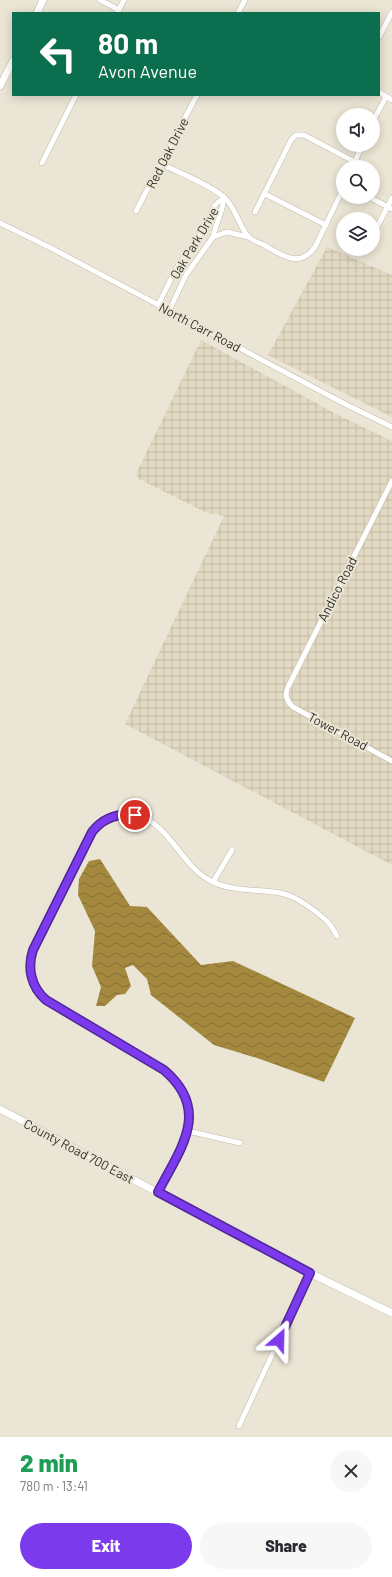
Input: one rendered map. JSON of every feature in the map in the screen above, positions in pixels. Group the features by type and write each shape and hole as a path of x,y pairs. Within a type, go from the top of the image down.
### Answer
{"main road":[{"path":"37,12 43,0"},
{"path":"1,81 12,63"},
{"name":"County Road 700 East","path":"0,1109 310,1273 392,1313"}],"street":[{"path":"100,0 118,11 124,0"},
{"path":"239,12 245,0"},
{"path":"380,35 392,12"},
{"path":"380,93 392,100"},
{"path":"42,163 76,96"},
{"name":"Red Oak Drive","path":"136,211 196,96"},
{"path":"380,108 386,97"},
{"path":"255,212 291,140 296,134 304,136 347,160"},
{"path":"162,164 224,197 231,204 248,237"},
{"path":"264,194 326,225"},
{"name":"Oak Park Drive","path":"169,311 186,275 213,237 214,230 223,208 224,197"},
{"name":"Oak Park Drive","path":"158,305 176,268 205,227 216,205 224,197"},
{"path":"380,223 390,207 392,198"},
{"path":"380,202 390,207"},
{"name":"Oak Park Drive","path":"213,237 227,232 248,237 285,257 294,259 303,257 310,252 326,225 336,204"},
{"name":"North Carr Road","path":"0,223 345,404 392,427"},
{"name":"North Carr Road","path":"0,226 9,227"},
{"name":"Andico Road","path":"286,699 288,687 392,481"},
{"name":"Tower Road","path":"286,699 293,707 392,761"},
{"path":"158,1192 188,1131 190,1117 187,1100 180,1088 172,1076 164,1070 46,1000 38,992 30,973 30,961 33,950 88,839 96,828 110,818 126,814 149,819 165,834 192,868 213,882 230,888 282,893 291,896 328,922 337,936"},
{"path":"213,882 232,850"},
{"path":"188,1131 240,1143"},
{"path":"239,1426 310,1273"}],"shaded area":[{"path":"327,247 336,251 336,256 348,256 392,275 392,417 268,355"},
{"path":"201,340 336,414 392,441 392,865 125,724 224,516 207,513 139,479 136,474"}],"water":[{"path":"100,859 130,906 147,907 201,965 233,961 355,1018 324,1082 257,1058 214,1045 151,995 147,979 133,965 125,968 131,986 125,994 117,995 105,1006 96,1006 101,987 92,966 95,931 78,895 79,879 89,861"}],"route":[{"path":"135,815 126,814 110,818 105,820 92,832 33,950 30,961 30,973 38,992 46,1000 164,1070 178,1083 189,1107 190,1117 188,1131 187,1136 158,1192 310,1273 279,1340"}]}
